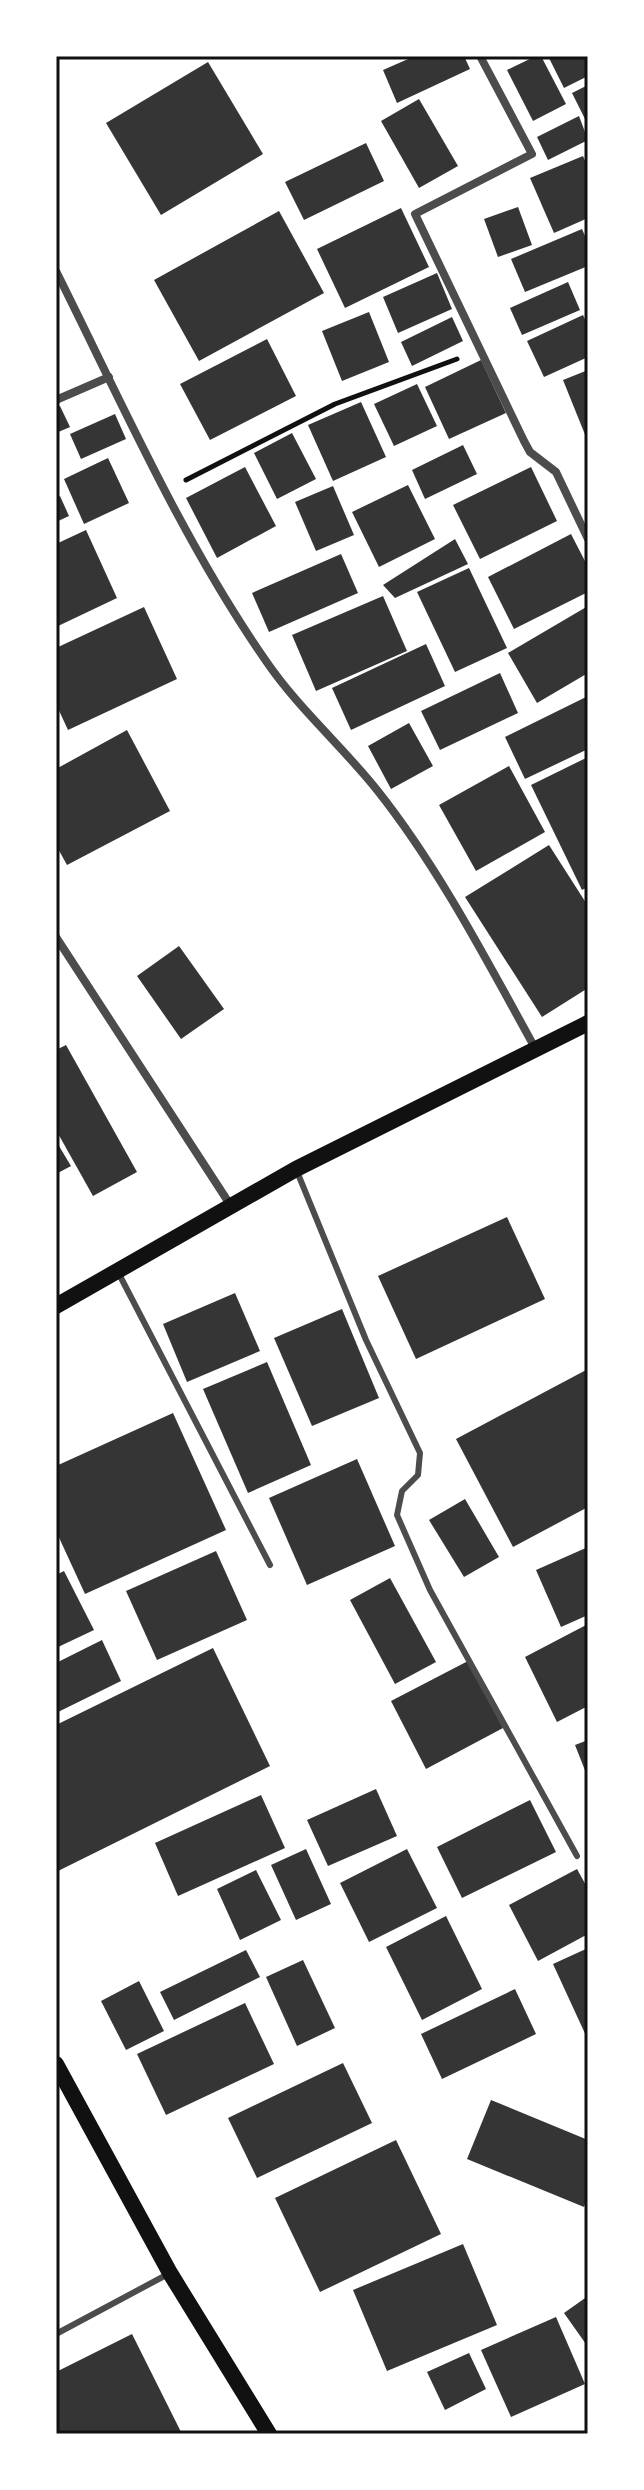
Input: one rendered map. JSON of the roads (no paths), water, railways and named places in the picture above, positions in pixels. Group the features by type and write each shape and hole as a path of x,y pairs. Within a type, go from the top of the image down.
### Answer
{"main road":[{"path":"56,1306 296,1169 588,1023"},
{"path":"56,2064 170,2273 269,2434"}],"street":[{"path":"480,56 532,154 415,214 524,441 530,452 556,472 588,539"},
{"path":"56,271 217,584 268,664 384,801 448,895 535,1048"},
{"path":"56,400 109,377"},
{"path":"56,937 231,1206"}],"lane":[{"path":"296,1169 366,1340 420,1453 418,1475 402,1491 397,1515 430,1590 577,1856"},
{"path":"117,1271 270,1565"},
{"path":"56,2334 170,2273"}]}
